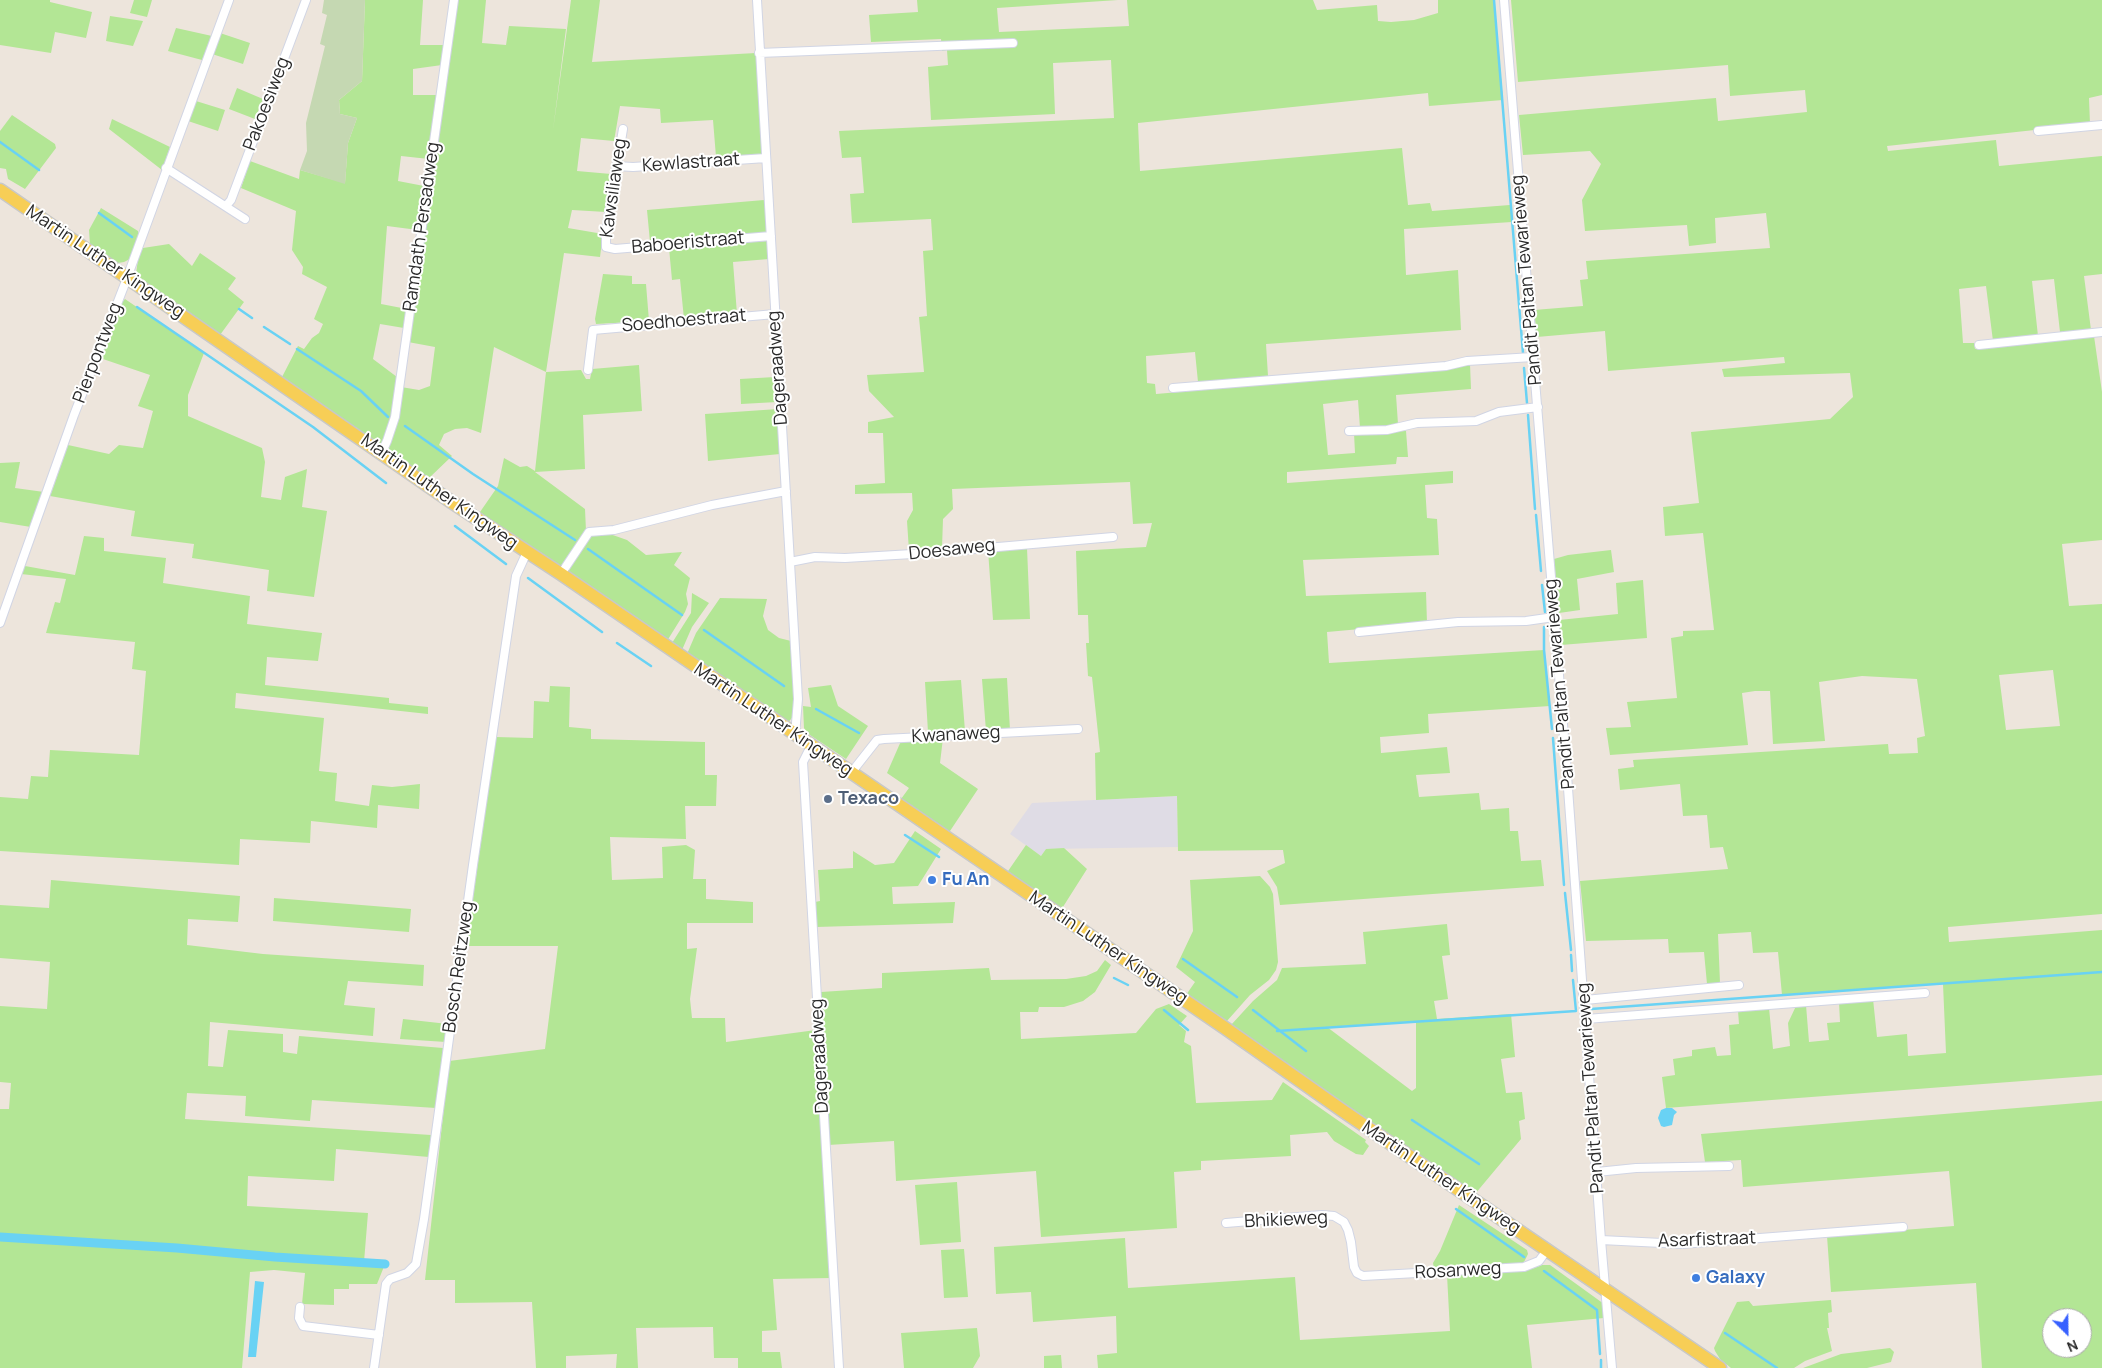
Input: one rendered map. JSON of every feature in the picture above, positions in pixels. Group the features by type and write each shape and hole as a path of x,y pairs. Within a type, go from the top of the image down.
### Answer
{"main road":[{"name":"Martin Luther Kingweg","path":"0,190 1720,1368"}],"street":[{"name":"Pierpontweg","path":"0,623 74,415 127,278 229,0"},
{"name":"Pakoesiweg","path":"226,206 235,191 306,0"},
{"name":"Ramdath Persadweg","path":"382,452 395,417 454,0"},
{"name":"Dageraadweg","path":"757,0 798,699 795,736"},
{"name":"Pandit Paltan Tewarieweg","path":"1504,0 1585,1000 1604,1288 1612,1368"},
{"path":"760,53 1013,43"},
{"path":"2038,131 2102,125"},
{"name":"Kawsiliaweg","path":"606,247 606,231 623,129"},
{"name":"Kewlastraat","path":"616,166 766,158"},
{"path":"166,168 245,219"},
{"name":"Baboeristraat","path":"606,247 616,249 771,236"},
{"name":"Soedhoestraat","path":"588,370 593,330 775,314"},
{"path":"1979,345 2102,332"},
{"path":"1173,388 1446,366 1468,361 1533,357"},
{"path":"1349,431 1387,430 1417,423 1476,421 1499,412 1538,407"},
{"path":"561,574 589,532 614,530 712,505 786,491"},
{"name":"Doesaweg","path":"790,562 815,558 879,557 1113,537"},
{"name":"Bosch Reitzweg","path":"374,1368 386,1284 390,1279 407,1273 416,1264 516,576 526,552"},
{"path":"1359,632 1458,622 1526,621 1554,617"},
{"name":"Kwanaweg","path":"850,773 877,740 1078,729"},
{"name":"Dageraadweg","path":"811,746 803,762 839,1368"},
{"path":"1585,1000 1739,985"},
{"path":"1586,1019 1925,993"},
{"path":"1597,1172 1636,1168 1729,1166"},
{"name":"Bhikieweg","path":"1226,1223 1322,1214 1334,1216 1344,1222 1348,1230 1354,1267 1357,1273 1363,1276"},
{"name":"Asarfistraat","path":"1601,1240 1682,1244 1903,1227"},
{"name":"Rosanweg","path":"1363,1276 1524,1267 1539,1261 1548,1250"},
{"path":"300,1308 299,1318 303,1326 379,1335"}],"shaded area":[{"path":"1177,796 1178,847 1046,849 1041,856 1010,834 1032,803"}],"green space":[{"path":"0,0 50,0 50,2 92,12 86,38 55,32 51,53 0,45"},
{"path":"134,0 152,0 147,17 130,13"},
{"path":"324,0 365,0 362,81 339,100 340,114 357,118 348,143 345,184 300,170 307,151 306,123 325,46 320,44 327,15 322,13"},
{"path":"365,0 423,0 420,45 445,45 442,65 413,69 413,95 438,95 429,159 401,156 398,181 424,186 418,230 387,226 381,304 407,309 404,328 380,324 373,359 397,377 393,409 386,438 380,444 282,377 298,346 304,349 312,338 319,333 323,324 314,319 327,287 302,274 303,267 292,250 296,211 241,188 250,161 299,179 300,170 345,183 348,143 357,118 340,114 339,100 362,81"},
{"path":"456,0 486,0 482,43 506,45 509,26 566,29 553,130 571,0 600,0 592,62 756,53 762,154 716,157 713,120 661,123 660,109 620,106 614,141 581,138 577,171 611,174 606,212 572,210 568,228 603,234 600,257 564,253 546,372 494,347 481,433 467,428 455,429 444,434 439,445 452,456 428,479 386,449 401,387 419,390 430,386 435,347 408,342"},
{"path":"917,0 1118,0 997,8 999,32 1129,26 1127,0 1313,0 1317,10 1377,5 1378,21 1391,22 1414,20 1438,13 1438,0 1494,0 1503,100 1429,106 1428,93 1138,123 1140,171 1402,148 1408,205 1430,203 1432,211 1510,205 1512,222 1404,229 1406,275 1458,270 1461,330 1266,344 1268,376 1198,382 1195,352 1146,356 1147,383 1155,384 1156,394 1447,369 1470,364 1471,389 1396,395 1398,424 1360,428 1358,400 1323,404 1328,455 1355,453 1354,433 1406,431 1408,457 1397,457 1396,464 1287,472 1287,483 1453,471 1453,483 1425,485 1427,518 1437,519 1439,555 1303,560 1306,596 1426,592 1427,623 1327,632 1329,663 1544,650 1550,706 1428,714 1429,733 1380,737 1381,753 1447,747 1450,773 1416,775 1419,797 1479,793 1481,810 1509,808 1510,831 1518,831 1521,861 1541,860 1544,886 1280,905 1277,887 1267,871 1285,863 1283,850 1178,851 1177,796 1096,800 1095,753 1100,752 1092,677 1088,676 1086,643 1089,643 1088,615 1078,615 1076,551 1146,547 1152,523 1133,524 1130,482 952,489 953,509 943,519 942,548 909,551 907,521 913,510 912,493 855,494 855,485 885,483 883,433 868,433 868,422 894,417 869,391 867,375 924,372 919,317 927,316 923,251 933,250 931,219 852,223 850,194 864,193 861,157 842,158 839,131 1114,118 1111,60 1053,63 1055,114 931,120 928,67 948,65 947,50 942,51 941,39 871,42 869,15 918,12"},
{"path":"1511,0 2102,0 2102,95 2089,98 2090,124 1887,146 1888,151 1996,140 1999,166 2102,156 2102,274 2084,276 2091,330 2060,332 2054,279 2032,281 2038,336 1993,341 1986,286 1959,289 1963,343 1974,343 1975,349 2094,336 2102,392 2102,540 2062,544 2069,606 2102,604 2102,914 1948,927 1949,942 2102,930 2102,1075 1666,1108 1662,1077 1675,1075 1673,1059 1692,1056 1692,1050 1715,1047 1717,1056 1731,1055 1729,1025 1739,1024 1738,1011 1769,1008 1773,1049 1790,1046 1788,1023 1796,1006 1806,1005 1809,1042 1829,1040 1827,1023 1840,1022 1839,1002 1873,999 1877,1037 1907,1034 1908,1056 1946,1053 1943,984 1782,995 1778,952 1753,953 1751,932 1718,934 1720,983 1707,984 1704,952 1669,953 1668,939 1586,941 1580,881 1728,869 1723,847 1710,848 1707,815 1683,816 1680,784 1620,790 1618,769 1634,767 1633,760 1888,744 1889,754 1918,753 1917,738 1925,736 1917,679 1862,676 1819,682 1825,741 1773,744 1770,691 1755,691 1742,693 1748,745 1610,755 1606,728 1631,727 1627,702 1677,698 1671,638 1683,636 1683,631 1714,630 1703,533 1665,536 1663,507 1699,503 1691,432 1830,419 1853,397 1850,373 1724,377 1722,369 1785,363 1784,357 1608,371 1605,331 1537,337 1534,310 1583,306 1580,280 1588,279 1586,261 1770,248 1766,213 1715,218 1716,243 1689,246 1687,225 1585,231 1582,200 1601,164 1590,151 1523,155 1519,115 1716,98 1718,121 1807,112 1805,90 1730,96 1728,65 1518,82","holes":["2053,670 2060,726 2006,730 1999,675"]},
{"path":"110,16 143,21 133,46 106,41"},
{"path":"176,28 212,36 202,60 168,51"},
{"path":"220,33 250,43 243,64 212,54"},
{"path":"237,88 263,99 255,119 229,109"},
{"path":"196,101 225,110 218,131 188,121"},
{"path":"12,115 55,144 56,148 25,189 8,179 6,169 0,168 0,131"},
{"path":"112,119 170,147 162,170 109,129"},
{"path":"764,200 768,234 650,242 647,210"},
{"path":"101,208 138,231 139,235 130,259 124,262 118,263 90,245 89,230"},
{"path":"768,241 769,259 733,262 737,314 684,319 680,279 672,280 669,248"},
{"path":"169,244 192,266 200,253 236,278 228,289 244,302 220,335 140,280 136,274 138,259 143,248"},
{"path":"603,274 632,276 632,284 646,284 649,321 596,324 595,319"},
{"path":"125,299 204,353 188,395 188,416 262,448 265,462 261,497 281,500 285,477 307,469 302,507 327,511 314,597 267,591 269,570 192,558 194,544 131,536 135,511 50,496 68,445 109,454 119,445 143,448 153,411 138,406 150,375 100,358 121,303"},
{"path":"639,365 642,411 583,415 585,469 535,472 585,509 586,531 560,569 480,512 498,486 504,458 520,467 527,466 535,471 546,372 581,370 586,379 590,379 592,369"},
{"path":"775,377 777,402 741,404 740,379"},
{"path":"778,409 780,454 708,461 705,414"},
{"path":"20,462 15,488 44,492 31,527 0,522 0,463"},
{"path":"607,533 627,540 646,555 682,552 674,565 690,578 686,594 688,604 667,641 566,571 593,534"},
{"path":"84,536 104,538 104,551 166,558 163,583 250,596 247,624 322,633 318,661 267,657 265,685 389,698 389,703 428,707 428,714 236,693 235,708 324,718 319,771 337,773 335,801 369,806 372,785 392,787 420,784 419,809 378,805 377,828 311,821 310,843 240,839 239,865 0,851 0,797 28,799 31,776 48,777 50,750 139,755 146,671 132,669 135,642 46,633 55,602 60,603 66,579 21,574 25,566 75,575"},
{"path":"1027,548 1030,619 993,620 988,550"},
{"path":"1611,550 1614,572 1577,579 1580,610 1559,613 1554,559 1568,555"},
{"path":"1643,580 1647,638 1561,645 1559,620 1618,614 1616,583"},
{"path":"692,593 709,603 692,627 682,650 672,643 691,613"},
{"path":"720,598 767,599 763,616 768,630 779,638 791,641 796,702 795,714 787,724 687,654 696,633"},
{"path":"1007,678 1010,730 986,731 982,679"},
{"path":"961,680 965,731 928,732 925,682"},
{"path":"831,685 838,706 868,726 846,759 807,733 804,728 803,706 811,707 808,688"},
{"path":"550,686 570,687 569,727 591,729 591,739 705,742 705,775 717,775 716,806 685,806 686,839 610,837 612,880 663,878 662,847 686,845 695,850 693,879 706,879 706,899 753,902 753,923 687,923 687,949 697,948 690,999 692,1018 725,1018 726,1042 816,1030 831,1278 773,1279 777,1330 762,1331 762,1352 780,1352 782,1368 738,1368 738,1358 714,1358 713,1327 636,1328 638,1368 616,1368 617,1354 566,1356 566,1368 536,1368 532,1302 455,1303 455,1280 425,1280 449,1061 545,1049 558,946 466,946 496,737 533,738 534,701 549,702"},
{"path":"943,738 940,763 978,789 948,834 901,799 909,788 887,773 901,741"},
{"path":"915,831 941,849 918,886 892,887 893,904 955,902 953,923 816,927 815,902 820,901 818,870 853,868 853,851 875,865 894,863"},
{"path":"1026,845 1041,856 1046,849 1064,848 1087,869 1061,910 1006,874"},
{"path":"1260,876 1270,887 1273,894 1278,962 1276,970 1269,980 1250,995 1227,1021 1186,995 1195,982 1176,967 1193,931 1190,880"},
{"path":"51,880 240,896 238,922 188,919 187,945 263,954 424,965 423,986 348,981 344,1005 375,1008 373,1036 210,1022 208,1066 223,1067 228,1030 283,1034 283,1052 297,1054 299,1036 443,1048 436,1108 312,1100 310,1121 245,1116 246,1096 187,1093 185,1119 431,1135 429,1157 336,1149 334,1181 248,1176 247,1206 368,1213 364,1262 385,1264 377,1284 349,1284 349,1289 334,1289 334,1305 302,1304 305,1273 274,1270 250,1272 242,1368 0,1368 0,1109 9,1109 11,1083 0,1082 0,1006 47,1009 50,962 0,958 0,905 49,908"},
{"path":"274,898 411,909 409,932 273,921"},
{"path":"1447,924 1450,955 1442,956 1448,999 1434,1001 1437,1019 1511,1014 1515,1057 1501,1059 1506,1093 1522,1092 1525,1119 1519,1121 1521,1139 1475,1194 1296,1072 1231,1025 1253,1001 1277,980 1282,968 1366,964 1363,932","holes":["1416,1021 1416,1088 1412,1091 1327,1027"]},
{"path":"1105,960 1111,965 1095,992 1083,1001 1064,1007 1039,1007 1038,1012 1020,1012 1021,1039 1136,1033 1156,1009 1169,1004 1187,1016 1179,1025 1186,1031 1184,1042 1191,1046 1196,1103 1272,1100 1283,1082 1366,1140 1365,1142 1369,1146 1363,1155 1356,1154 1334,1141 1327,1132 1290,1135 1291,1156 1201,1161 1201,1170 1174,1172 1177,1228 1041,1237 1036,1171 896,1181 894,1141 828,1145 821,992 882,988 882,973 989,968 991,980 1066,979 1086,976 1097,971"},
{"path":"403,1019 448,1024 446,1042 400,1039"},
{"path":"2102,1101 2102,1368 1982,1368 1976,1283 1831,1292 1827,1236 1954,1226 1949,1171 1743,1187 1741,1160 1705,1162 1701,1134"},
{"path":"957,1182 961,1242 920,1245 915,1185"},
{"path":"1459,1205 1527,1250 1528,1254 1523,1264 1434,1269 1433,1263"},
{"path":"1125,1238 1128,1288 1295,1277 1300,1340 1450,1331 1447,1275 1531,1269 1542,1265 1550,1265 1604,1304 1604,1318 1527,1325 1532,1368 1098,1368 1097,1355 1117,1353 1116,1316 1033,1322 1031,1292 996,1294 994,1247"},
{"path":"964,1249 968,1297 944,1298 941,1250"},
{"path":"1831,1300 1832,1312 1828,1313 1829,1328 1827,1328 1832,1351 1805,1361 1794,1368 1731,1368 1720,1359 1715,1351 1714,1348 1737,1302 1749,1301 1753,1306"},
{"path":"977,1328 980,1356 973,1368 904,1368 901,1333"},
{"path":"1890,1348 1894,1352 1891,1362 1867,1368 1803,1368 1841,1354"},
{"path":"1061,1355 1062,1368 1044,1368 1044,1356"}],"water":[{"path":"1672,1108 1677,1112 1674,1115 1672,1125 1664,1127 1661,1126 1658,1118 1661,1110"},
{"path":"255,1281 264,1282 256,1357 248,1357"}],"waterway":[{"path":"1494,0 1523,353"},
{"path":"0,142 39,170"},
{"path":"99,213 132,237"},
{"path":"137,307 313,427 386,483"},
{"path":"239,309 252,318"},
{"path":"264,327 290,344"},
{"path":"297,349 361,391 388,417"},
{"path":"1524,368 1527,403"},
{"path":"1528,415 1535,509"},
{"path":"405,426 473,474 575,540"},
{"path":"1536,515 1541,571"},
{"path":"455,526 506,564"},
{"path":"588,549 682,615"},
{"path":"528,578 602,632"},
{"path":"1542,585 1545,612"},
{"path":"1544,627 1544,650 1552,729"},
{"path":"704,630 784,686"},
{"path":"617,643 651,666"},
{"path":"816,709 859,733"},
{"path":"1553,738 1564,885"},
{"path":"905,835 939,857"},
{"path":"1565,893 1571,950"},
{"path":"1571,955 1572,971"},
{"path":"1183,959 1237,997"},
{"path":"1591,1009 2102,972"},
{"path":"1114,978 1128,985"},
{"path":"1277,1031 1576,1011 1573,980"},
{"path":"1164,1010 1188,1030"},
{"path":"1253,1010 1306,1051"},
{"path":"1412,1120 1479,1164"},
{"path":"1456,1209 1524,1257"},
{"path":"0,1237 385,1264"},
{"path":"1544,1271 1597,1310 1600,1354"},
{"path":"1725,1333 1777,1368"},
{"path":"1601,1360 1601,1368"}],"place":[{"name":"Texaco","path":"828,799"},
{"name":"Fu An","path":"932,880"},
{"name":"Galaxy","path":"1696,1278"}]}
